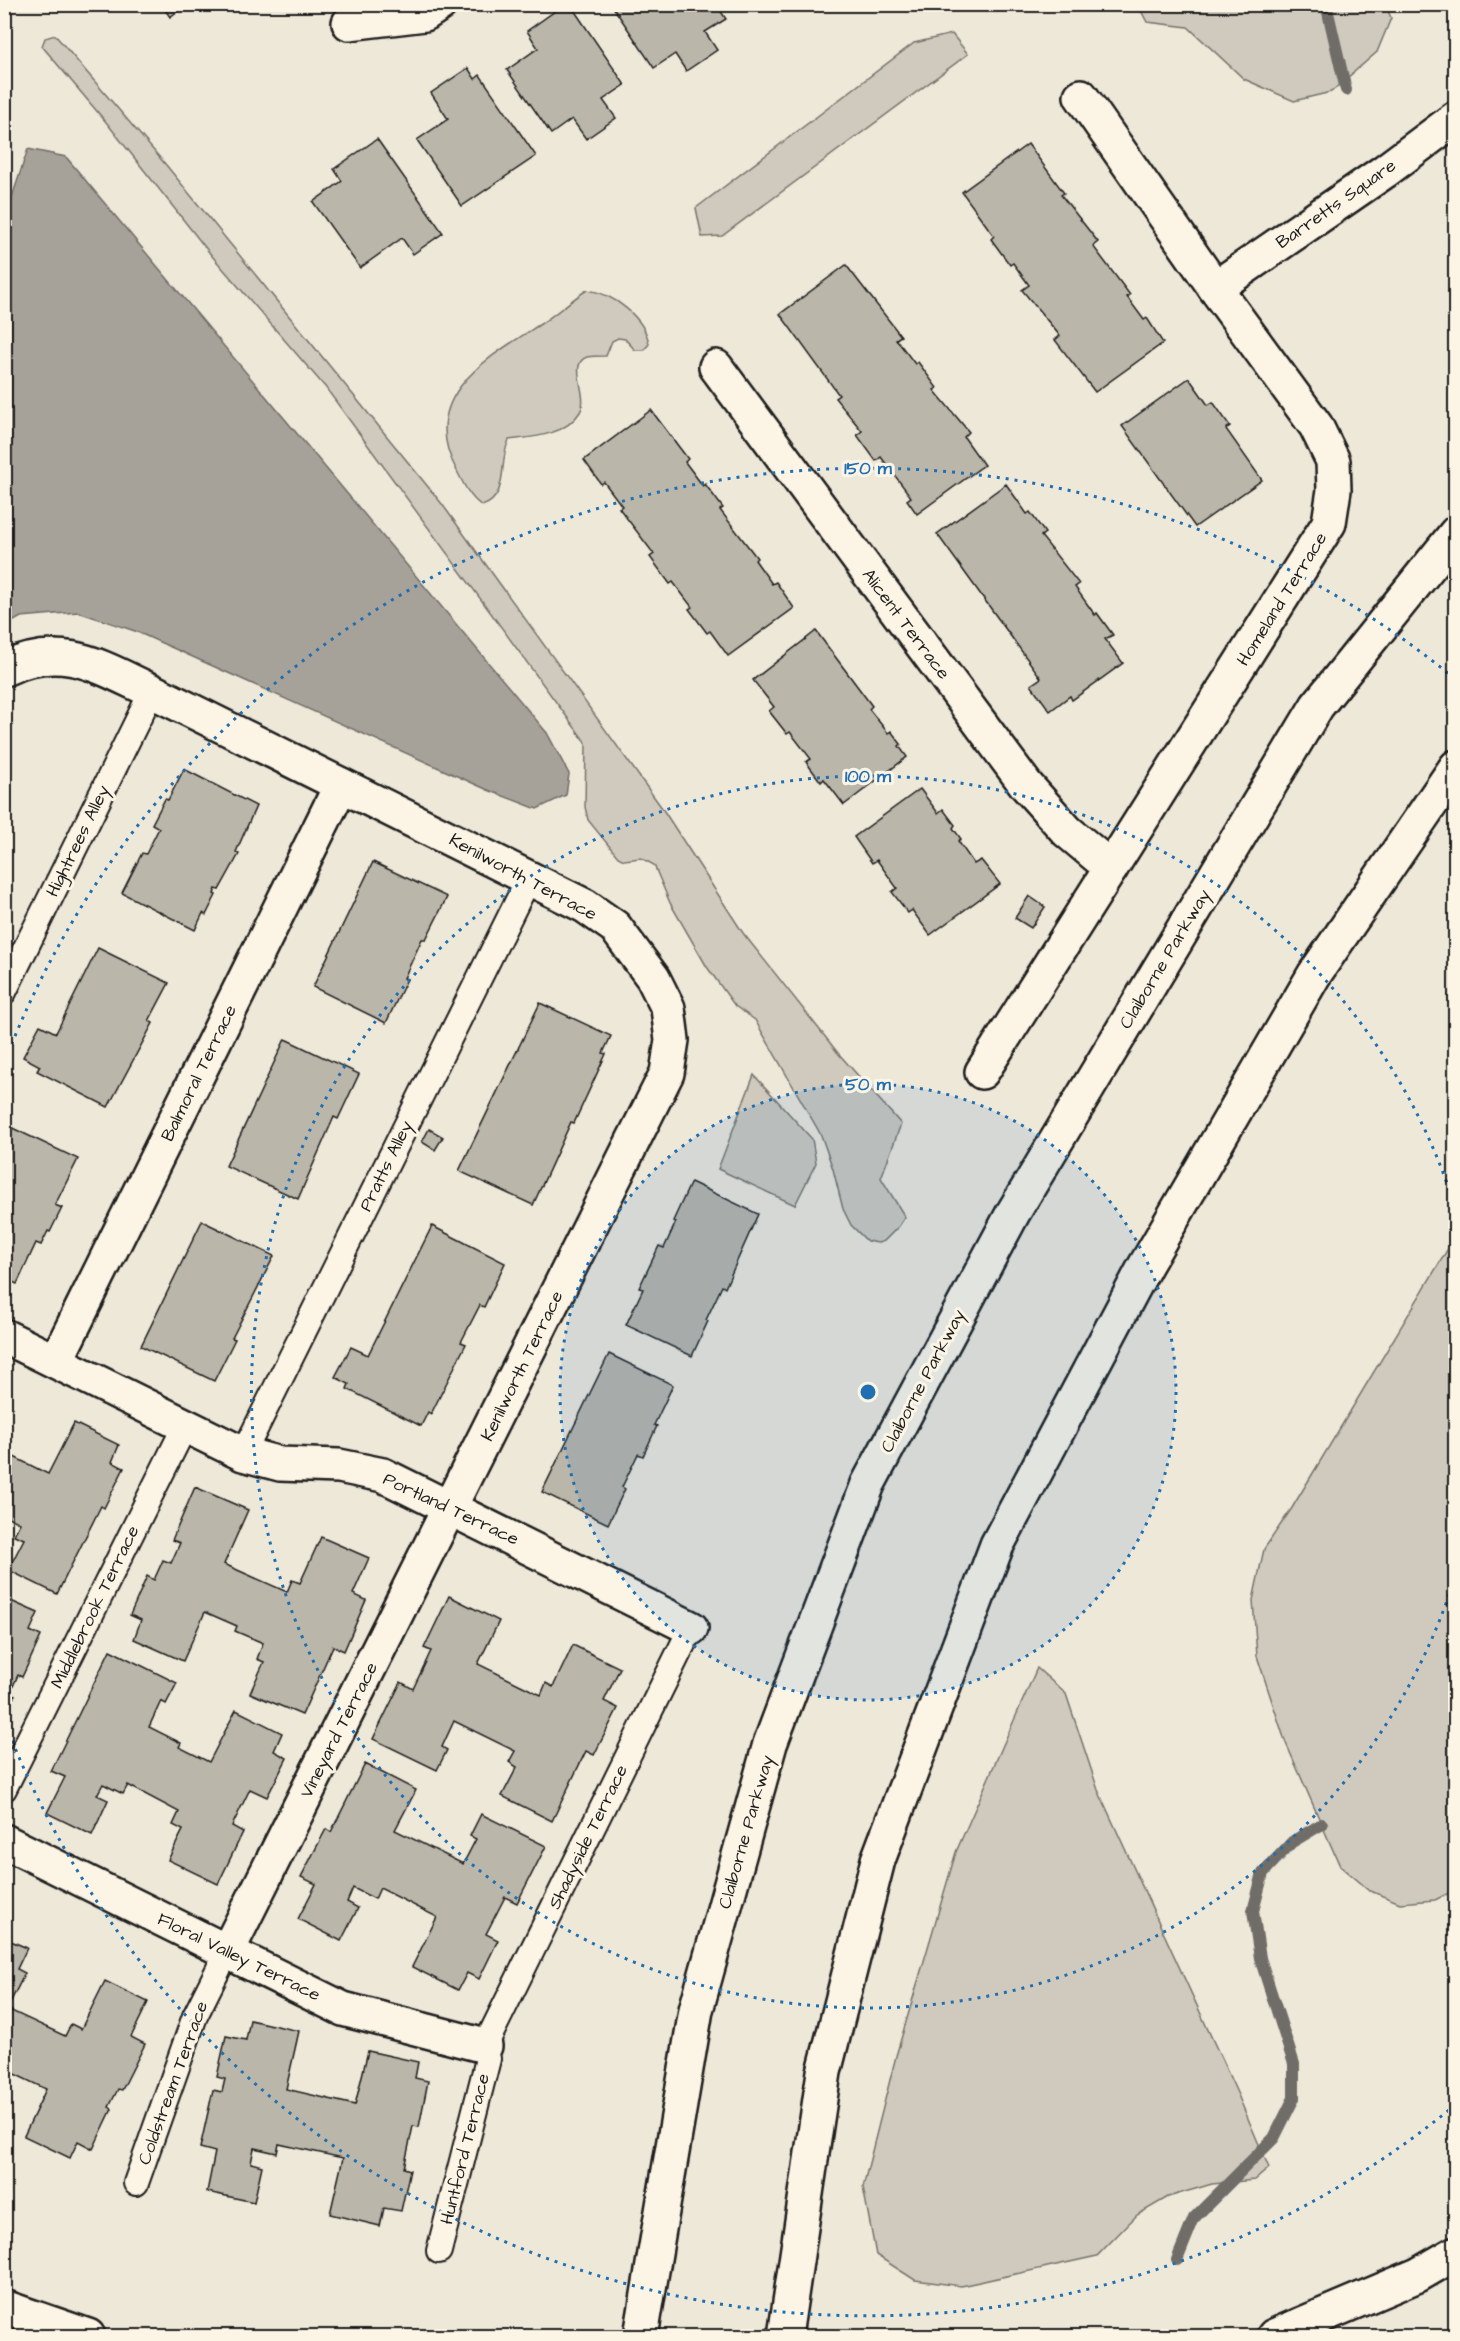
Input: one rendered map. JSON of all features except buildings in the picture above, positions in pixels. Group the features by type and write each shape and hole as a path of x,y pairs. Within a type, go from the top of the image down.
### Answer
{"street":[{"path":"349,23 425,14 440,4"},
{"name":"Homeland Terrace","path":"982,1072 1329,523 1334,490 1334,461 1316,426 1215,288 1081,96"},
{"name":"Barretts Square","path":"1215,288 1375,178 1455,118"},
{"name":"Alicent Terrace","path":"716,367 1026,785 1068,831 1111,868"},
{"name":"Claiborne Parkway","path":"641,2337 696,2010 770,1744 868,1484 1013,1213 1317,706 1455,533"},
{"name":"Kenilworth Terrace","path":"4,669 22,661 55,656 87,661 152,691 585,906 615,927 653,978 668,1008 672,1040 667,1073 451,1508"},
{"path":"785,2337 824,2072 878,1860 997,1545 1145,1266 1314,975 1455,766"},
{"name":"Balmoral Terrace","path":"56,1361 341,785"},
{"name":"Portland Terrace","path":"4,1336 243,1454 280,1464 339,1466 383,1475 691,1628"},
{"name":"Vineyard Terrace","path":"227,1952 451,1508"},
{"name":"Floral Valley Terrace","path":"4,1841 343,2008 485,2046"},
{"path":"1274,2337 1418,2275 1455,2253"},
{"path":"4,2307 88,2337"}],"lane":[{"name":"Hightrees Alley","path":"4,992 152,691"},
{"name":"Pratts Alley","path":"243,1454 529,878"},
{"name":"Middlebrook Terrace","path":"4,1789 185,1426"},
{"name":"Shadyside Terrace","path":"485,2046 691,1628"},
{"name":"Coldstream Terrace","path":"136,2183 195,2016 227,1952"},
{"name":"Huntford Terrace","path":"439,2251 488,2059 485,2046"}],"shaded area":[{"path":"1138,5 1386,5 1391,18 1377,52 1331,92 1294,101 1244,79 1188,27 1147,22"},
{"path":"952,34 968,54 722,236 702,237 696,208 914,43"},
{"path":"55,35 166,165 442,504 662,808 743,933 838,1053 901,1124 881,1178 905,1217 884,1241 878,1243 867,1241 851,1225 843,1209 833,1169 821,1135 755,1020 735,1006 707,967 670,903 654,865 641,858 624,860 618,857 588,820 585,807 586,743 326,388 212,256 106,122 42,46 45,38"},
{"path":"28,149 66,157 547,733 569,774 566,795 537,809 488,790 135,631 78,612 21,617 5,626 5,218"},
{"path":"587,290 607,296 626,308 641,325 649,344 644,350 635,350 625,339 618,338 612,341 606,356 587,357 581,361 579,366 582,398 580,412 574,420 557,431 509,440 500,487 491,501 482,506 473,498 464,484 446,443 446,420 452,400 464,381 481,365"},
{"path":"754,1075 812,1139 816,1163 795,1205 718,1169"},
{"path":"1455,1237 1455,1890 1435,1900 1400,1903 1368,1890 1340,1866 1285,1741 1257,1656 1253,1600 1264,1549 1292,1508"},
{"path":"1037,1668 1066,1694 1098,1790 1238,2095 1269,2168 1255,2180 1212,2184 1168,2197 1137,2215 1097,2256 961,2286 915,2280 876,2255 863,2187 896,2056 956,1852"}],"waterway":[{"path":"1326,4 1346,90"},
{"path":"1177,2260 1194,2218 1274,2138 1294,2098 1294,2064 1260,1958 1253,1911 1263,1873 1292,1842 1322,1824"}]}
